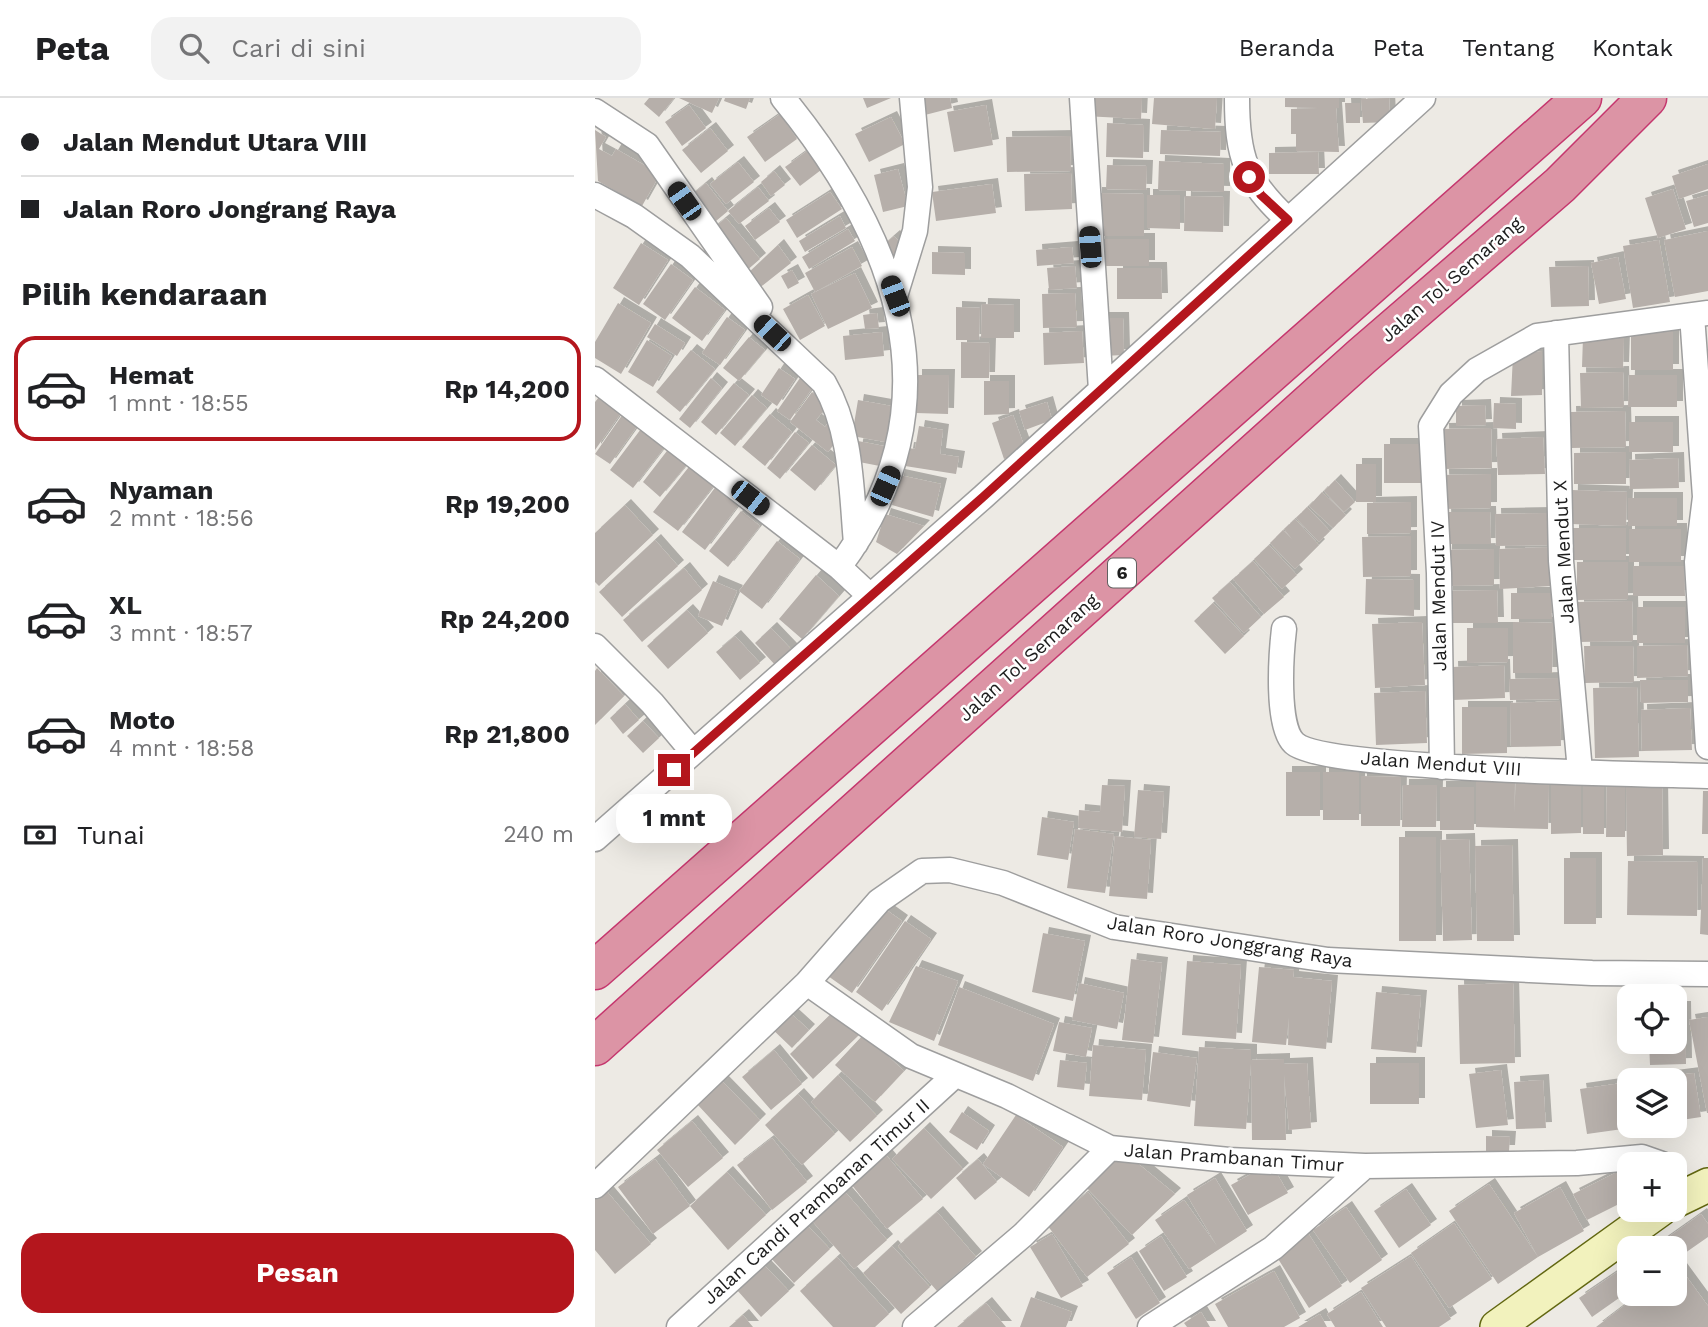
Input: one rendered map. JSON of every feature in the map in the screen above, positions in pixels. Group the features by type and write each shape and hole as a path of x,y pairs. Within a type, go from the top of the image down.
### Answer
{"highway":[{"path":"595,970 1582,98"},
{"name":"Jalan Tol Semarang","path":"595,1046 1352,366 1560,185 1647,98"}],"street":[{"path":"783,98 805,125 859,212 895,296 905,367 905,407 893,468 856,544 839,567"},
{"path":"895,296 915,231 920,187 912,98"},
{"path":"1082,98 1101,390"},
{"path":"1237,98 1241,144 1249,177 1261,195 1288,220"},
{"path":"595,839 983,497 1420,99"},
{"path":"595,111 647,145 756,300 772,333"},
{"path":"595,195 634,216 690,256 824,383 839,409 848,450 856,544"},
{"path":"1556,333 1700,314 1706,497 1697,562 1708,747"},
{"name":"Jalan Mendut IV","path":"1442,767 1439,573 1431,426 1451,394 1477,370 1537,336 1556,333"},
{"name":"Jalan Mendut X","path":"1556,333 1561,561 1580,771"},
{"path":"595,379 839,567 869,595"},
{"name":"Jalan Mendut VIII","path":"1284,629 1281,663 1286,734 1296,746 1317,753 1442,767 1708,776"},
{"path":"595,646 652,703 693,752"},
{"name":"Jalan Roro Jonggrang Raya","path":"595,1186 807,983 879,901 922,871 950,870 1003,883 1114,927 1328,960 1592,973 1708,974"},
{"name":"Jalan Prambanan Timur","path":"807,983 911,1056 1007,1096 1110,1148 1229,1160 1365,1166 1577,1163 1617,1159"},
{"name":"Jalan Candi Prambanan Timur II","path":"678,1327 954,1076"},
{"path":"915,1327 1023,1235 1110,1148"},
{"path":"1150,1327 1273,1248 1365,1166"},
{"path":"1687,1193 1708,1185"},
{"path":"1497,1327 1641,1222"}],"building":[{"path":"649,98 674,98 659,117 644,104"},
{"path":"679,98 719,98 712,113"},
{"path":"725,98 750,98 746,109 724,101"},
{"path":"863,98 891,98 867,108"},
{"path":"921,98 950,98 952,108 925,115"},
{"path":"1085,98 1142,98 1141,119 1084,116"},
{"path":"1154,98 1217,98 1215,129 1152,124"},
{"path":"1285,98 1339,98 1339,108 1336,108 1339,152 1296,151 1296,134 1291,134 1291,109 1318,108 1285,107"},
{"path":"1389,98 1390,122 1363,123 1361,99"},
{"path":"1345,103 1360,103 1360,123 1346,123"},
{"path":"689,105 706,128 682,146 665,122"},
{"path":"986,105 993,145 954,152 947,112"},
{"path":"780,114 797,139 765,162 747,137"},
{"path":"891,117 905,144 869,162 855,134"},
{"path":"1107,123 1144,125 1143,158 1106,157"},
{"path":"710,128 728,151 701,173 682,150"},
{"path":"595,130 606,137 599,149 612,156 616,149 660,174 642,206 598,181"},
{"path":"1161,130 1221,132 1220,156 1160,154"},
{"path":"1070,136 1071,171 1007,172 1006,137"},
{"path":"807,151 821,170 800,186 785,167"},
{"path":"1318,152 1319,174 1269,174 1269,153"},
{"path":"1159,161 1224,164 1224,192 1158,190"},
{"path":"738,162 754,182 726,204 710,184"},
{"path":"1708,164 1708,189 1679,199 1672,176"},
{"path":"1107,165 1147,166 1146,190 1106,189"},
{"path":"898,169 908,206 883,212 874,175"},
{"path":"774,171 785,185 771,196 761,182"},
{"path":"1071,173 1072,209 1025,211 1024,174"},
{"path":"706,183 728,211 710,226 688,198"},
{"path":"992,184 996,213 936,221 932,192"},
{"path":"758,187 769,201 739,224 728,211"},
{"path":"1673,189 1686,229 1658,238 1645,198"},
{"path":"830,192 842,209 797,238 786,220"},
{"path":"1096,193 1144,194 1144,236 1095,236"},
{"path":"1147,195 1180,195 1180,229 1147,228"},
{"path":"1708,195 1708,223 1694,227 1686,201"},
{"path":"1185,196 1224,197 1223,232 1184,231"},
{"path":"769,208 780,222 755,240 745,226"},
{"path":"840,216 846,228 805,252 799,241"},
{"path":"726,218 760,259 745,272 710,231"},
{"path":"848,229 855,241 809,269 802,257"},
{"path":"1708,231 1708,291 1675,297 1664,240"},
{"path":"894,236 905,248 889,261 879,249"},
{"path":"1099,239 1149,239 1149,266 1099,266"},
{"path":"1659,240 1670,302 1633,308 1623,246"},
{"path":"641,243 668,260 639,305 613,288"},
{"path":"778,245 791,263 753,293 742,279"},
{"path":"852,247 862,266 815,292 805,273"},
{"path":"1072,247 1074,263 1037,266 1036,250"},
{"path":"932,252 965,253 965,275 932,274"},
{"path":"1618,257 1626,299 1599,304 1591,263"},
{"path":"671,264 693,280 665,320 643,304"},
{"path":"1075,266 1077,288 1049,290 1047,268"},
{"path":"1588,266 1589,306 1551,307 1549,267"},
{"path":"1117,268 1161,268 1162,299 1117,299"},
{"path":"792,270 799,283 788,289 781,276"},
{"path":"855,273 872,308 828,329 811,294"},
{"path":"695,287 725,310 702,341 672,318"},
{"path":"1075,293 1077,327 1043,328 1042,294"},
{"path":"808,295 825,326 800,340 783,309"},
{"path":"618,303 651,323 621,374 595,358 595,342"},
{"path":"982,304 1014,305 1014,338 981,338"},
{"path":"956,307 980,308 979,340 956,340"},
{"path":"877,313 879,328 865,329 863,315"},
{"path":"727,317 745,330 720,365 702,353"},
{"path":"1101,318 1123,318 1124,355 1102,356"},
{"path":"655,324 685,343 677,356 647,337"},
{"path":"1631,328 1673,328 1673,370 1631,370"},
{"path":"1082,331 1084,363 1044,365 1043,333"},
{"path":"882,332 884,356 845,360 843,336"},
{"path":"749,337 765,350 739,381 723,368"},
{"path":"1583,337 1624,338 1623,368 1582,367"},
{"path":"647,340 672,356 653,387 628,372"},
{"path":"961,342 990,343 989,378 961,378"},
{"path":"691,350 715,369 680,412 656,392"},
{"path":"1542,351 1542,395 1511,396 1513,355"},
{"path":"779,368 795,379 777,406 761,395"},
{"path":"1623,372 1624,407 1581,408 1580,373"},
{"path":"916,375 949,375 948,414 916,413"},
{"path":"1629,375 1677,375 1677,407 1628,407"},
{"path":"711,378 722,388 690,428 679,419"},
{"path":"800,378 813,387 790,420 777,411"},
{"path":"984,381 1009,381 1009,414 984,415"},
{"path":"734,383 749,395 716,435 701,422"},
{"path":"812,392 828,405 816,420 825,427 828,423 842,434 828,452 790,422"},
{"path":"752,395 767,408 735,446 720,433"},
{"path":"599,397 621,413 595,450 595,402"},
{"path":"858,400 897,407 891,443 852,436"},
{"path":"1047,402 1052,420 1025,430 1019,411"},
{"path":"1494,403 1516,404 1516,429 1493,428"},
{"path":"1485,405 1486,425 1456,426 1456,406"},
{"path":"625,411 640,422 610,464 595,454"},
{"path":"1625,411 1626,447 1571,448 1570,412"},
{"path":"770,414 792,432 765,466 742,447"},
{"path":"1013,415 1026,451 1004,459 992,423"},
{"path":"1629,422 1673,422 1673,452 1629,452"},
{"path":"644,425 667,444 633,488 610,470"},
{"path":"919,426 943,430 940,454 959,457 956,474 905,466 908,448 915,449"},
{"path":"1491,428 1492,468 1444,469 1443,429"},
{"path":"795,432 809,443 780,479 767,468"},
{"path":"1543,437 1545,474 1498,475 1496,439"},
{"path":"858,441 889,447 885,467 854,461"},
{"path":"1384,444 1421,444 1421,483 1384,483"},
{"path":"812,445 836,465 815,491 790,470"},
{"path":"670,447 689,462 660,497 643,482"},
{"path":"1626,452 1626,484 1574,484 1574,453"},
{"path":"1678,458 1679,488 1630,489 1629,460"},
{"path":"692,463 716,483 678,531 653,512"},
{"path":"1356,464 1376,464 1376,502 1356,502"},
{"path":"1491,474 1491,508 1444,509 1443,475"},
{"path":"899,475 941,484 933,517 892,505"},
{"path":"1335,480 1355,502 1344,512 1324,491"},
{"path":"717,485 740,503 705,550 682,532"},
{"path":"1572,490 1627,492 1626,526 1571,524"},
{"path":"1322,492 1346,515 1333,528 1309,506"},
{"path":"1628,498 1677,498 1677,526 1628,526"},
{"path":"1411,502 1411,533 1367,534 1367,503"},
{"path":"625,505 653,535 599,586 595,582 595,533"},
{"path":"1307,507 1330,531 1319,542 1296,518"},
{"path":"741,511 760,526 728,567 709,551"},
{"path":"1445,512 1490,512 1491,544 1446,544"},
{"path":"1548,513 1549,545 1496,546 1495,514"},
{"path":"885,514 924,526 897,554 876,542"},
{"path":"1295,519 1319,545 1295,569 1270,543 1283,530 1292,539 1284,529"},
{"path":"1573,528 1626,528 1626,560 1573,560"},
{"path":"1629,529 1681,529 1681,562 1629,562"},
{"path":"1411,536 1411,576 1363,577 1362,537"},
{"path":"655,540 678,566 622,617 599,592"},
{"path":"777,541 800,559 762,609 739,591"},
{"path":"1269,545 1297,575 1282,589 1254,559"},
{"path":"1551,547 1552,586 1500,589 1499,549"},
{"path":"1494,549 1494,585 1446,586 1446,550"},
{"path":"1253,561 1284,597 1264,614 1233,579"},
{"path":"1577,562 1628,562 1628,599 1577,600"},
{"path":"1633,566 1684,566 1685,596 1633,596"},
{"path":"684,568 702,590 642,642 623,620"},
{"path":"816,575 839,596 802,639 779,619"},
{"path":"1366,579 1414,580 1414,616 1365,614"},
{"path":"713,581 737,591 722,626 698,616"},
{"path":"1230,582 1261,617 1244,633 1212,598"},
{"path":"1497,590 1498,623 1447,623 1447,591"},
{"path":"1511,593 1551,593 1552,619 1511,619"},
{"path":"1632,601 1633,641 1578,642 1578,602"},
{"path":"1213,603 1244,636 1225,654 1194,621"},
{"path":"1637,607 1685,607 1685,643 1637,643"},
{"path":"687,610 708,633 668,669 647,646"},
{"path":"1422,622 1425,685 1375,688 1372,624"},
{"path":"1513,622 1553,623 1552,673 1513,673"},
{"path":"771,628 792,650 776,666 755,643"},
{"path":"1467,628 1508,628 1508,662 1467,663"},
{"path":"735,636 760,663 740,680 716,652"},
{"path":"1687,645 1688,676 1637,678 1637,646"},
{"path":"1584,646 1633,646 1634,682 1585,683"},
{"path":"1504,665 1505,698 1453,700 1452,667"},
{"path":"597,668 624,696 595,725 595,671"},
{"path":"1560,678 1561,699 1510,700 1509,679"},
{"path":"1640,680 1688,680 1688,702 1641,703"},
{"path":"1637,687 1639,757 1595,758 1593,688"},
{"path":"1425,691 1427,743 1376,745 1374,693"},
{"path":"1560,701 1561,746 1511,747 1510,703"},
{"path":"625,704 639,720 623,734 610,718"},
{"path":"1462,707 1507,707 1507,753 1462,754"},
{"path":"1690,708 1692,750 1642,751 1641,710"},
{"path":"643,721 659,738 643,753 627,736"},
{"path":"1286,772 1320,772 1320,816 1286,816"},
{"path":"1323,772 1359,772 1359,820 1323,820"},
{"path":"1361,776 1401,777 1400,826 1361,826"},
{"path":"1476,781 1515,782 1514,813 1516,782 1549,783 1548,829 1476,827"},
{"path":"1607,783 1625,783 1625,837 1606,837"},
{"path":"1102,785 1125,786 1122,832 1078,828 1079,810 1100,812"},
{"path":"1403,785 1437,785 1436,827 1402,827"},
{"path":"1551,785 1581,785 1581,833 1551,834"},
{"path":"1626,785 1662,785 1663,855 1627,856"},
{"path":"1583,786 1604,786 1604,834 1583,834"},
{"path":"1440,787 1474,787 1474,830 1440,830"},
{"path":"1138,790 1164,792 1161,839 1134,837"},
{"path":"1703,791 1708,791 1708,834 1702,834"},
{"path":"1042,817 1074,822 1068,860 1037,855"},
{"path":"1075,829 1114,834 1105,893 1067,888"},
{"path":"1115,836 1151,840 1147,899 1109,896"},
{"path":"1399,837 1436,837 1436,941 1399,941"},
{"path":"1469,839 1472,940 1443,941 1440,840"},
{"path":"1512,845 1514,941 1477,941 1475,846"},
{"path":"1564,858 1596,858 1596,924 1564,924"},
{"path":"1703,858 1708,858 1708,935 1700,934"},
{"path":"1628,861 1698,862 1697,916 1627,915"},
{"path":"878,904 902,921 852,993 828,976"},
{"path":"905,921 931,939 882,1011 856,992"},
{"path":"1043,933 1085,941 1073,1001 1032,992"},
{"path":"1131,959 1162,963 1153,1043 1122,1040"},
{"path":"1187,961 1241,965 1236,1039 1182,1035"},
{"path":"916,966 958,981 934,1041 889,1022"},
{"path":"1259,967 1294,970 1293,977 1332,981 1326,1049 1288,1045 1289,1017 1286,1045 1252,1042"},
{"path":"1079,983 1124,993 1117,1029 1072,1020"},
{"path":"1513,983 1515,1063 1460,1064 1458,985"},
{"path":"959,987 1054,1024 1033,1081 938,1045"},
{"path":"1376,992 1421,996 1416,1053 1371,1049"},
{"path":"785,1008 809,1030 792,1048 768,1025"},
{"path":"835,1010 859,1035 813,1079 790,1054"},
{"path":"1708,1017 1708,1113 1707,1113 1689,1020"},
{"path":"1059,1022 1092,1028 1086,1057 1053,1051"},
{"path":"864,1034 904,1071 875,1102 835,1065"},
{"path":"1093,1045 1146,1050 1142,1100 1089,1096"},
{"path":"1199,1047 1251,1050 1251,1060 1284,1059 1284,1064 1307,1063 1311,1128 1289,1130 1284,1074 1286,1140 1252,1140 1251,1063 1246,1129 1194,1126"},
{"path":"774,1050 802,1084 771,1110 742,1077"},
{"path":"1153,1052 1197,1058 1190,1107 1147,1101"},
{"path":"1650,1054 1686,1054 1686,1064 1650,1065"},
{"path":"1060,1060 1087,1063 1084,1090 1057,1087"},
{"path":"1370,1063 1419,1063 1419,1104 1370,1104"},
{"path":"1501,1070 1508,1125 1476,1128 1469,1074"},
{"path":"1694,1073 1701,1117 1687,1119 1687,1074"},
{"path":"838,1075 877,1116 850,1142 811,1102"},
{"path":"721,1080 760,1120 735,1145 697,1104"},
{"path":"1543,1080 1546,1128 1516,1129 1514,1082"},
{"path":"1617,1084 1617,1130 1587,1134 1580,1089"},
{"path":"798,1094 835,1134 802,1165 765,1125"},
{"path":"962,1112 989,1131 977,1150 949,1132"},
{"path":"1016,1115 1063,1147 1029,1197 983,1164"},
{"path":"692,1121 723,1158 688,1187 657,1150"},
{"path":"924,1128 963,1169 931,1199 892,1159"},
{"path":"1486,1136 1510,1137 1509,1151 1486,1151"},
{"path":"772,1138 807,1182 772,1210 737,1165"},
{"path":"1124,1152 1175,1194 1132,1235 1084,1185"},
{"path":"886,1155 923,1199 887,1229 851,1184"},
{"path":"655,1159 690,1206 653,1234 618,1187"},
{"path":"978,1159 997,1182 975,1200 956,1178"},
{"path":"1271,1163 1288,1193 1248,1215 1231,1185"},
{"path":"727,1172 766,1215 728,1250 690,1206"},
{"path":"1617,1172 1617,1205 1587,1220 1573,1194"},
{"path":"1215,1178 1247,1231 1189,1269 1155,1220 1184,1200 1217,1246 1187,1195"},
{"path":"1489,1184 1538,1257 1498,1284 1449,1211"},
{"path":"840,1186 887,1240 854,1269 807,1215"},
{"path":"1560,1187 1584,1231 1538,1257 1514,1213"},
{"path":"604,1188 651,1244 615,1274 595,1250 595,1196"},
{"path":"1406,1189 1431,1225 1399,1248 1374,1211"},
{"path":"1088,1192 1129,1244 1087,1277 1047,1225"},
{"path":"1346,1207 1382,1260 1350,1283 1313,1230"},
{"path":"937,1212 976,1257 937,1291 898,1246"},
{"path":"1701,1214 1708,1224 1708,1237 1687,1252 1687,1236 1670,1236"},
{"path":"805,1223 830,1249 794,1283 769,1256"},
{"path":"1454,1223 1492,1279 1449,1308 1411,1253"},
{"path":"1308,1233 1342,1286 1309,1308 1275,1254"},
{"path":"1052,1234 1083,1286 1061,1298 1030,1247"},
{"path":"1161,1236 1187,1277 1164,1291 1139,1251"},
{"path":"892,1246 930,1287 901,1314 863,1273"},
{"path":"1411,1256 1451,1319 1439,1327 1386,1327 1361,1288"},
{"path":"837,1257 889,1314 875,1327 833,1327 800,1291"},
{"path":"1131,1257 1160,1303 1136,1319 1107,1273"},
{"path":"764,1265 789,1291 761,1317 737,1290"},
{"path":"1274,1271 1300,1318 1284,1327 1228,1327 1215,1304"},
{"path":"1617,1272 1617,1299 1592,1317 1579,1298"},
{"path":"1687,1277 1708,1306 1708,1327 1596,1327 1624,1306 1687,1306"},
{"path":"1361,1292 1383,1327 1335,1327 1327,1314"},
{"path":"1031,1297 1072,1312 1066,1327 1020,1327"},
{"path":"986,1303 1006,1327 957,1327"},
{"path":"1201,1312 1210,1327 1187,1327 1184,1323"},
{"path":"1320,1314 1327,1327 1298,1327"},
{"path":"743,1315 753,1327 729,1327"}],"route":[{"path":"674,770 1219,286 1288,220 1261,195 1249,177"}]}
